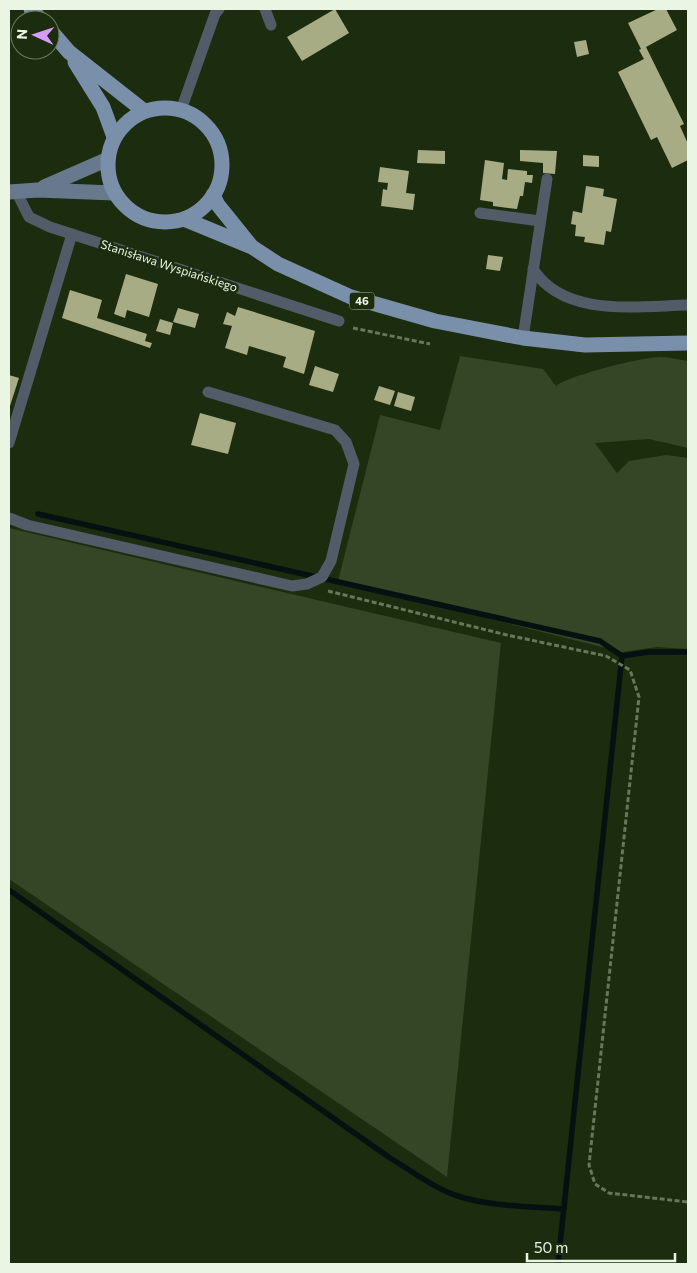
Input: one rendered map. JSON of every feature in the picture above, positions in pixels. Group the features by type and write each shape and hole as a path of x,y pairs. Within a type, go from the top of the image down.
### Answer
{"main road":[{"path":"60,42 69,52 103,107 114,137"},
{"path":"69,52 144,111"},
{"name":"46","path":"161,107 181,110 194,115 208,126 218,142 222,160 221,178 213,195 200,210 184,219 165,222 147,219 130,210 114,193 108,159 114,137 127,120 144,111 161,107"},
{"name":"Stanisława Wyspiańskiego","path":"38,190 108,159"},
{"name":"Stanisława Wyspiańskiego","path":"12,192 38,190 114,193"},
{"name":"46","path":"213,195 218,205 252,247"},
{"name":"46","path":"184,219 252,247 278,264 351,297 436,322 523,338 585,345 688,344"}],"lane":[{"path":"181,110 215,14 219,9"},
{"path":"264,9 271,25"},
{"path":"523,338 547,179"},
{"name":"Stanisława Wyspiańskiego","path":"12,192 29,217 72,234 339,321"},
{"path":"480,213 540,220"},
{"path":"9,443 72,234"},
{"path":"533,269 540,280 556,294 573,300 615,306 688,305"},
{"path":"9,518 27,525 292,586 307,584 322,577 330,561 354,464 346,442 335,430 208,392"}],"path":[{"path":"339,321 343,326 430,344"},
{"path":"307,584 321,590 606,656 630,670 640,697 588,1165 595,1184 610,1193 688,1202"}],"green space":[{"path":"460,356 543,369 556,386 590,372 639,360 661,357 688,361 688,448 649,439 595,443 617,473 629,461 666,455 688,458 688,649 657,647 622,652 338,581 380,415 440,430"},
{"path":"9,528 501,643 447,1177 9,879"}],"building":[{"path":"335,9 349,33 302,61 287,37"},
{"path":"658,9 666,9 677,30 646,47 684,124 680,126 688,144 688,160 672,168 657,137 651,140 618,72 644,59 628,23"},
{"path":"586,40 589,54 577,57 574,42"},
{"path":"418,150 445,151 445,164 417,163"},
{"path":"520,150 557,151 555,174 543,173 543,163 520,161"},
{"path":"583,155 599,156 599,167 583,166"},
{"path":"485,160 504,163 502,179 507,180 508,169 527,171 527,175 533,175 532,183 525,182 523,196 520,196 517,209 493,206 493,202 480,200"},
{"path":"380,167 409,171 406,193 415,194 413,210 381,206 383,189 387,190 388,183 378,182"},
{"path":"586,186 604,189 603,196 617,199 611,232 606,231 604,245 584,242 585,237 575,236 576,225 571,224 573,211 582,213"},
{"path":"488,255 503,257 500,271 486,269"},
{"path":"126,274 158,284 149,317 127,310 125,318 114,314"},
{"path":"70,290 102,300 97,318 147,334 145,341 152,343 150,348 62,318"},
{"path":"238,307 315,331 304,374 283,367 286,357 249,346 247,355 225,348 232,326 223,324 227,312 235,316"},
{"path":"178,308 199,314 195,328 173,322"},
{"path":"160,319 173,323 170,335 156,331"},
{"path":"315,366 339,374 333,392 309,385"},
{"path":"9,375 19,378 9,409"},
{"path":"379,386 395,391 390,405 374,400"},
{"path":"398,392 415,397 411,411 394,406"},
{"path":"200,413 236,423 228,454 191,445"}],"waterway":[{"path":"38,514 600,641 622,656 558,1264"},
{"path":"622,656 648,652 688,652"},
{"path":"9,890 390,1158 433,1185 452,1194 486,1203 564,1209"}]}
